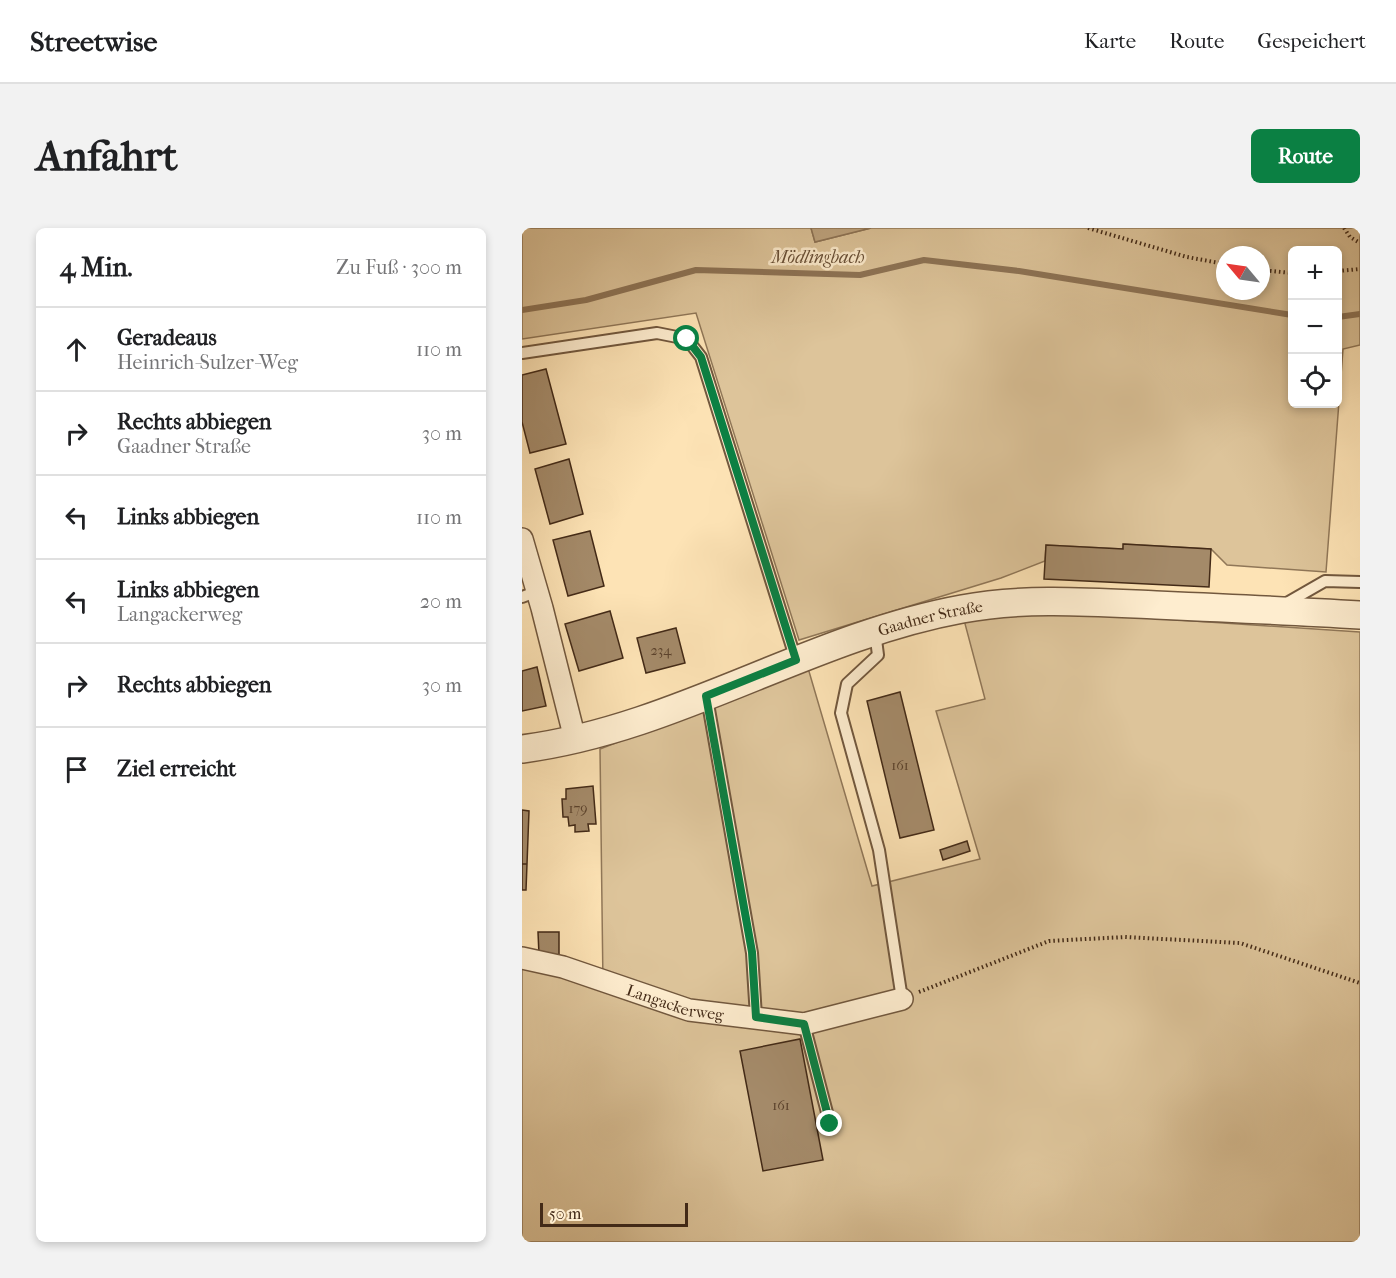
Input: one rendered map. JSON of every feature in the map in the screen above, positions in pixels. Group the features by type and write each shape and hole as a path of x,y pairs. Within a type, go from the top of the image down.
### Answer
{"street":[{"path":"522,539 530,594 575,739"},
{"name":"Gaadner Straße","path":"522,749 618,729 875,631 961,609 1031,600 1360,615"},
{"name":"Langackerweg","path":"522,957 563,967 689,1010 804,1024 902,999"}],"lane":[{"path":"522,353 657,333 687,339 701,357 796,660"},
{"path":"1273,611 1326,581 1360,582"},
{"path":"875,631 878,655 847,684 841,713 879,850 902,999"},
{"path":"706,696 752,952 756,1017"},
{"path":"804,1024 830,1124"}],"path":[{"path":"1088,228 1187,257 1216,262"},
{"path":"1344,228 1350,237 1360,243"},
{"path":"1342,271 1360,269"},
{"path":"1270,271 1288,273"},
{"path":"902,999 1049,940 1125,937 1240,944 1360,983"}],"shaded area":[{"path":"522,228 811,228 815,242 871,228 1360,228 1360,345 1343,349 1342,362 1342,246 1288,246 1288,408 1339,408 1326,572 1227,565 1211,549 1124,544 1123,549 1046,545 1045,561 1001,578 799,640 696,313 522,339"},
{"path":"811,228 871,228 815,242"},
{"path":"1043,611 1360,632 1360,1242 522,1242 522,964 603,985 600,749 808,668 872,886 980,859 936,711 985,699 964,620"}],"building":[{"path":"546,369 566,444 530,453 522,422 522,375"},
{"path":"569,459 583,514 550,524 535,469"},
{"path":"590,531 604,586 568,596 553,540"},
{"path":"1123,544 1211,549 1209,587 1044,579 1046,545 1123,549"},
{"path":"610,611 623,658 579,671 565,624"},
{"path":"676,628 685,663 646,673 637,638"},
{"path":"537,667 546,706 522,711 522,671"},
{"path":"900,692 934,830 900,838 867,701"},
{"path":"593,786 596,824 588,824 589,831 575,832 575,825 569,826 568,817 563,817 562,799 566,799 566,789"},
{"path":"522,810 529,811 527,864 522,864"},
{"path":"967,841 970,851 943,860 940,850"},
{"path":"522,864 527,864 526,890 522,890"},
{"path":"538,932 559,932 559,959 539,955"},
{"path":"800,1039 823,1160 763,1171 740,1051"}],"waterway":[{"name":"Mödlingbach","path":"522,310 586,300 696,270 860,275 924,260 1019,271 1288,314"},
{"name":"Mödlingbach","path":"1342,316 1360,314"}],"route":[{"path":"687,339 701,357 796,660 706,696 752,952 756,1017 804,1024 830,1124"}]}
